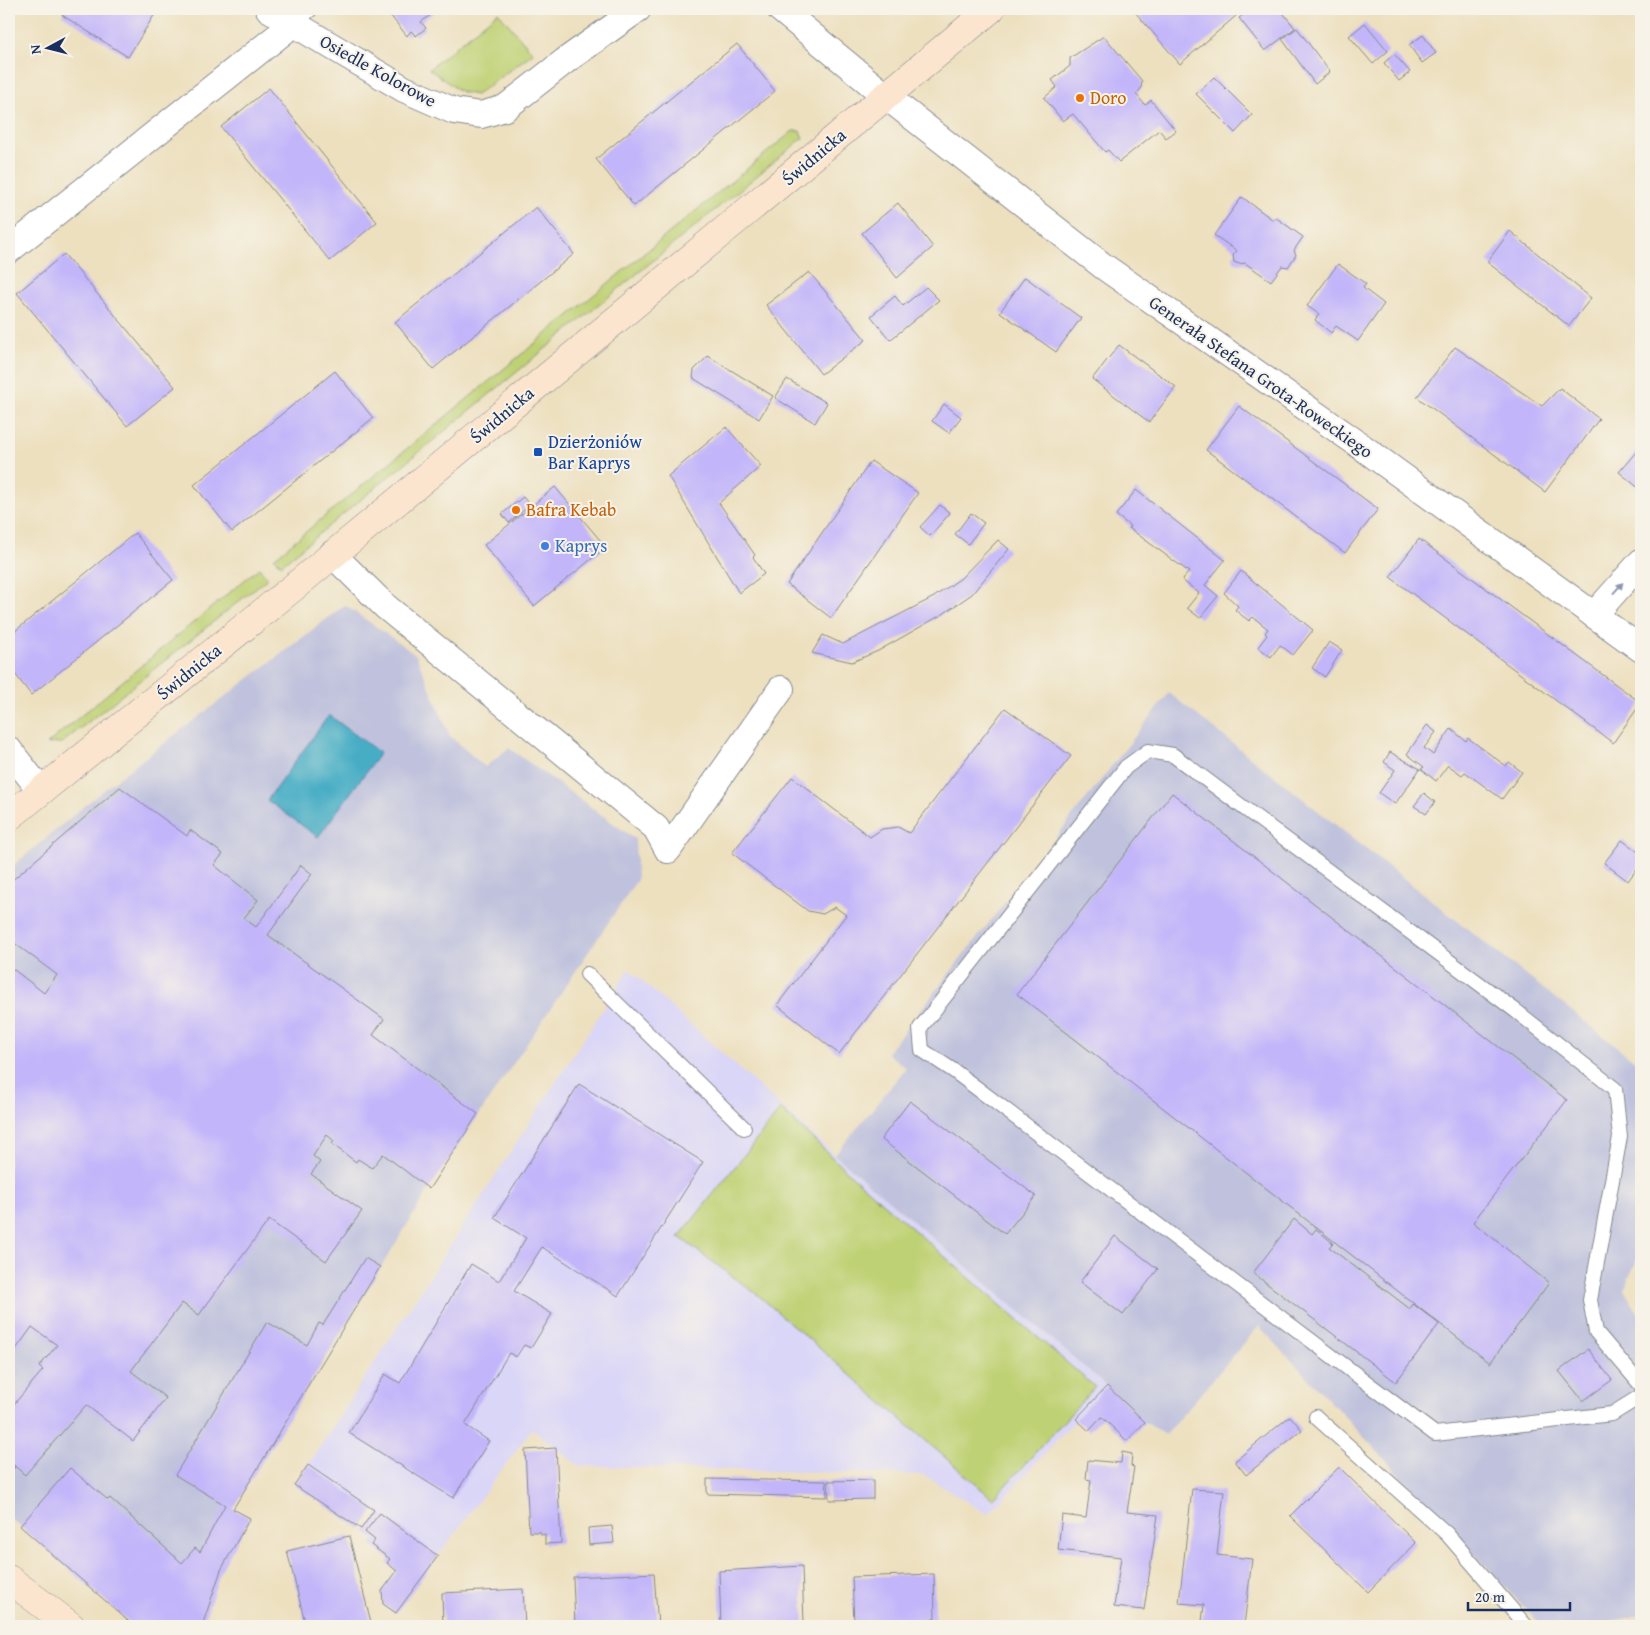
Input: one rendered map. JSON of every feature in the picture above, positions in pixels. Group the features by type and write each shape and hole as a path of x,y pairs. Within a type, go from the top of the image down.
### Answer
{"street":[{"name":"Osiedle Kolorowe","path":"269,9 302,16 404,89 454,111 481,115 505,108 564,61 638,9"},
{"path":"780,9 887,97"},
{"name":"Świdnicka","path":"9,817 289,592 332,554 887,97 991,9"},
{"path":"9,250 302,16"},
{"name":"Generała Stefana Grota-Roweckiego","path":"887,97 1103,266 1351,439 1641,649"},
{"path":"332,554 386,607 656,828 668,850 781,689"},
{"path":"1594,615 1641,562"},
{"path":"9,750 41,791"},
{"path":"9,1578 71,1626"}],"lane":[{"path":"1641,1385 1596,1332 1590,1300 1620,1137 1614,1089 1516,1011 1173,755 1148,750 1126,767 920,1028 922,1050 954,1071 1435,1434 1612,1414 1641,1396"},
{"path":"587,974 744,1128"},
{"path":"1316,1416 1447,1534 1526,1626"}],"shaded area":[{"path":"345,605 416,655 450,736 485,767 509,748 635,839 637,880 429,1189 233,1509 250,1519 221,1570 202,1626 135,1626 9,1517 9,869 112,783"},
{"path":"1169,693 1641,1066 1641,1250 1624,1290 1641,1317 1641,1614 1595,1626 1542,1626 1259,1326 1165,1435 1145,1422 1107,1386 835,1155 906,1068 887,1053"},
{"path":"629,969 835,1155 1107,1386 988,1515 924,1475 579,1466 532,1429 438,1556 308,1465"}],"green space":[{"path":"498,12 533,53 476,95 461,92 429,69"},
{"path":"793,131 800,131 803,138 281,565 274,558"},
{"path":"259,568 268,578 62,743 47,744"},
{"path":"781,1109 854,1178 1095,1387 993,1499 758,1295 679,1237"}],"water":[{"path":"329,715 380,753 318,837 267,800"}],"building":[{"path":"66,9 158,9 128,57 62,15"},
{"path":"385,9 439,9 421,22 426,28 416,36 411,31 407,36"},
{"path":"1139,9 1231,9 1237,15 1180,64 1135,12"},
{"path":"1251,9 1280,9 1295,28 1265,51 1239,18"},
{"path":"1365,23 1388,51 1373,64 1349,36"},
{"path":"1297,28 1330,72 1315,84 1282,39"},
{"path":"1423,35 1436,53 1422,63 1409,45"},
{"path":"1104,36 1142,81 1141,89 1136,94 1145,105 1151,100 1176,131 1166,138 1159,130 1119,162 1108,150 1105,152 1073,114 1063,121 1044,98 1057,87 1052,80 1070,66 1070,58"},
{"path":"737,44 775,91 634,206 596,159"},
{"path":"1394,54 1410,72 1399,81 1384,63"},
{"path":"1214,77 1252,115 1235,133 1196,94"},
{"path":"269,88 377,222 330,261 221,127"},
{"path":"1242,197 1273,220 1275,217 1303,237 1294,250 1296,255 1288,267 1282,266 1271,281 1245,263 1239,264 1234,262 1233,255 1237,251 1214,235"},
{"path":"898,203 933,247 897,278 862,233"},
{"path":"536,207 574,254 433,369 395,322"},
{"path":"1510,231 1591,298 1569,326 1487,262"},
{"path":"64,254 175,387 127,426 17,293"},
{"path":"1338,264 1366,284 1363,288 1384,304 1358,341 1336,326 1331,333 1315,320 1319,314 1307,306"},
{"path":"809,272 866,340 821,374 766,305"},
{"path":"1025,277 1081,318 1056,352 1000,312"},
{"path":"926,287 939,300 890,340 871,316 895,296 903,306"},
{"path":"1119,345 1176,387 1149,422 1092,379"},
{"path":"1455,347 1542,406 1560,388 1599,419 1545,492 1417,397"},
{"path":"708,356 773,396 759,419 693,378 694,370"},
{"path":"335,371 373,418 232,532 194,485"},
{"path":"787,379 827,403 815,423 775,398"},
{"path":"944,404 961,417 949,433 932,421"},
{"path":"1239,406 1378,509 1345,553 1206,450"},
{"path":"726,427 761,466 719,503 755,555 753,557 764,574 739,593 668,476"},
{"path":"1641,446 1641,490 1619,472"},
{"path":"871,461 918,493 831,618 787,584"},
{"name":"Kaprys","path":"555,487 606,547 534,606 484,545"},
{"path":"1136,490 1225,560 1205,585 1218,596 1200,618 1187,608 1199,593 1182,580 1189,572 1129,528 1130,526 1116,515"},
{"name":"Bafra Kebab","path":"523,497 530,505 509,523 502,514"},
{"path":"940,505 950,513 930,536 920,527"},
{"path":"971,513 984,523 968,544 955,534"},
{"path":"135,533 173,580 31,695 9,666 9,636"},
{"path":"1419,539 1641,703 1613,743 1390,577"},
{"path":"998,540 1009,549 972,594 943,614 878,651 852,662 812,653 823,635 843,644 934,597 961,578"},
{"path":"1241,571 1313,630 1293,655 1280,645 1271,657 1258,647 1267,635 1265,633 1268,629 1253,617 1249,621 1235,610 1238,606 1224,593"},
{"path":"1329,642 1342,650 1325,677 1312,668"},
{"path":"1005,708 1071,756 839,1054 777,1005 846,915 835,907 823,914 808,911 732,853 792,777 870,837 882,829 898,827 909,833"},
{"path":"1427,725 1436,732 1424,748 1433,755 1451,729 1466,741 1468,738 1506,766 1509,762 1522,772 1502,799 1465,772 1462,775 1448,765 1436,781 1421,769 1424,767 1407,754"},
{"path":"1390,752 1420,769 1395,804 1379,793 1395,770 1384,762"},
{"path":"120,787 187,836 190,830 223,854 214,865 258,900 244,918 256,927 301,865 312,874 268,935 384,1019 373,1035 478,1114 429,1189 383,1154 372,1168 358,1159 356,1162 332,1144 334,1141 327,1135 313,1156 320,1162 311,1174 362,1211 326,1261 269,1220 199,1315 182,1303 131,1371 166,1398 133,1441 86,1405 25,1475 9,1461 9,1410 43,1370 39,1367 57,1345 32,1327 9,1359 9,966 44,993 57,975 9,939 9,883"},
{"path":"1172,793 1567,1100 1473,1222 1549,1283 1490,1363 1017,994"},
{"path":"1424,793 1435,802 1426,814 1414,806"},
{"path":"1622,840 1641,854 1641,863 1628,881 1604,863"},
{"path":"579,1084 703,1162 618,1296 542,1247 514,1291 552,1314 531,1348 524,1345 516,1357 509,1353 465,1425 489,1441 453,1498 349,1433 385,1374 400,1383 471,1264 499,1281 526,1238 494,1218"},
{"path":"910,1101 1036,1196 1005,1234 881,1139"},
{"path":"1294,1219 1312,1234 1316,1229 1333,1243 1329,1247 1410,1309 1413,1304 1439,1324 1396,1382 1253,1273"},
{"path":"1115,1236 1158,1269 1123,1315 1080,1282"},
{"path":"365,1258 380,1267 233,1509 250,1518 221,1570 202,1626 134,1626 20,1526 70,1468 108,1500 110,1498 182,1563 195,1548 200,1552 225,1505 175,1475 267,1322 307,1345 319,1323 323,1325"},
{"path":"1588,1349 1612,1380 1583,1401 1559,1371"},
{"path":"1107,1386 1145,1422 1127,1441 1102,1417 1089,1431 1076,1419"},
{"path":"1290,1416 1302,1430 1246,1475 1235,1461"},
{"path":"556,1448 561,1543 545,1544 545,1534 529,1532 525,1450"},
{"path":"1122,1452 1132,1454 1131,1466 1134,1467 1127,1512 1158,1515 1144,1610 1114,1607 1121,1557 1058,1550 1062,1515 1086,1518 1091,1480 1086,1479 1088,1460 1121,1463"},
{"path":"9,1462 15,1467 9,1474"},
{"path":"308,1465 374,1510 361,1529 294,1485"},
{"path":"1339,1467 1416,1543 1368,1592 1290,1516"},
{"path":"707,1479 826,1481 827,1497 707,1494"},
{"path":"873,1480 873,1499 829,1500 828,1481"},
{"path":"1192,1489 1224,1491 1217,1555 1252,1559 1244,1626 1202,1621 1204,1605 1179,1603"},
{"path":"380,1513 438,1556 396,1613 383,1604 382,1591 397,1571 387,1563 390,1559 371,1545 375,1540 365,1532"},
{"path":"612,1526 614,1543 589,1545 588,1528"},
{"path":"349,1536 372,1626 306,1626 287,1551"},
{"path":"802,1566 804,1624 721,1626 719,1571"},
{"path":"654,1573 658,1626 575,1626 573,1577"},
{"path":"934,1574 935,1619 854,1623 852,1577"},
{"path":"523,1589 525,1626 443,1626 442,1593"}],"place":[{"name":"Doro","path":"1080,98"},
{"name":"Dzierżoniów Bar Kaprys","path":"538,452"},
{"name":"Bafra Kebab","path":"516,510"},
{"name":"Kaprys","path":"545,546"}]}
